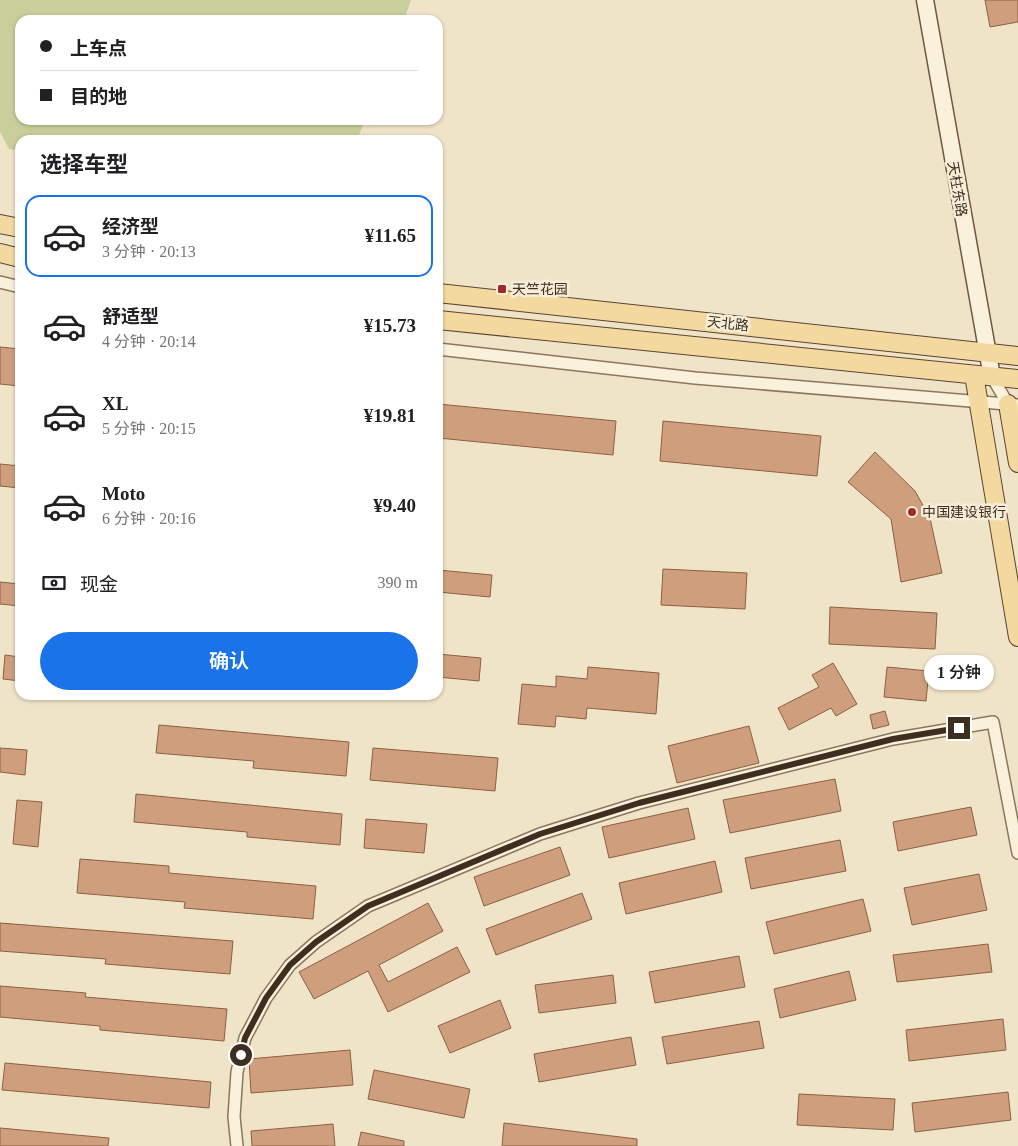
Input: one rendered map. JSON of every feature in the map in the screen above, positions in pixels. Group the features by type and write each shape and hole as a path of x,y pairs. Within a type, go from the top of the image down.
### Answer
{"main road":[{"path":"0,224 15,227"},
{"path":"0,253 15,257"},
{"name":"天北路","path":"443,294 1018,356"},
{"name":"天北路","path":"443,321 1018,380"},
{"path":"974,375 1018,637"},
{"path":"1013,404 1018,463"}],"street":[{"name":"天柱东路","path":"925,0 992,377"},
{"path":"0,282 15,286"},
{"path":"443,350 695,378 1013,404"},
{"path":"992,377 1013,404"},
{"path":"237,1146 234,1117 237,1072 245,1038 266,998 290,965 316,942 368,906 540,834 639,803 893,739 993,722 1018,853"}],"green space":[{"path":"0,0 411,0 406,15 15,15 15,125 363,125 359,135 15,135 15,150 9,149 0,132"}],"building":[{"path":"985,0 1018,0 1018,22 990,27"},
{"path":"0,347 15,348 15,386 0,384"},
{"path":"443,404 616,421 613,455 443,438"},
{"path":"663,421 821,436 817,476 660,461"},
{"path":"875,452 915,491 930,518 942,573 901,582 891,519 848,482"},
{"path":"0,464 15,466 15,488 0,486"},
{"path":"663,569 747,573 745,609 661,605"},
{"path":"443,570 492,575 490,597 443,592"},
{"path":"0,582 15,584 15,606 0,604"},
{"path":"830,607 937,613 935,649 829,644"},
{"path":"443,654 481,658 479,681 443,677"},
{"path":"5,655 15,656 15,680 3,679"},
{"path":"833,663 857,704 836,716 831,708 789,730 778,708 819,687 812,675"},
{"path":"588,667 659,673 656,714 587,708 586,719 556,716 555,727 518,724 522,684 556,687 556,676 587,679"},
{"path":"887,667 929,671 926,701 884,697"},
{"path":"885,711 889,725 873,729 870,715"},
{"path":"159,725 349,742 346,776 253,768 254,761 156,753"},
{"path":"749,726 759,763 677,783 668,746"},
{"path":"0,748 27,750 25,775 0,772"},
{"path":"373,748 498,758 495,791 370,780"},
{"path":"835,779 841,811 730,833 723,800"},
{"path":"136,794 342,814 340,845 247,837 247,832 134,822"},
{"path":"17,800 42,802 38,847 13,844"},
{"path":"971,807 977,835 898,851 893,822"},
{"path":"688,808 695,839 609,858 602,827"},
{"path":"366,819 427,824 424,853 364,848"},
{"path":"840,840 846,871 751,889 745,858"},
{"path":"560,847 570,875 484,906 474,877"},
{"path":"80,859 169,866 169,873 316,886 313,919 184,908 185,902 77,893"},
{"path":"715,861 722,892 626,914 619,883"},
{"path":"979,874 987,910 912,925 904,888"},
{"path":"582,893 592,919 496,955 486,929"},
{"path":"863,899 871,931 774,954 766,922"},
{"path":"428,903 443,931 379,965 388,982 457,947 470,972 388,1012 368,971 314,999 299,972"},
{"path":"0,923 233,941 230,974 105,964 106,959 0,951"},
{"path":"988,944 992,972 897,982 893,955"},
{"path":"739,956 745,987 655,1003 649,972"},
{"path":"849,971 856,1000 780,1018 774,989"},
{"path":"613,975 616,1003 539,1013 535,985"},
{"path":"0,986 86,993 85,997 227,1009 224,1041 100,1030 100,1026 0,1017"},
{"path":"500,1000 511,1028 450,1053 438,1026"},
{"path":"1003,1019 1006,1050 909,1061 906,1030"},
{"path":"759,1021 764,1048 667,1064 662,1037"},
{"path":"631,1037 636,1065 539,1082 534,1054"},
{"path":"350,1050 353,1085 251,1093 249,1059"},
{"path":"5,1063 211,1082 209,1108 2,1090"},
{"path":"374,1070 470,1089 464,1118 368,1099"},
{"path":"1008,1092 1011,1120 915,1132 912,1103"},
{"path":"799,1094 895,1099 893,1130 797,1125"},
{"path":"504,1123 637,1139 637,1146 502,1146"},
{"path":"333,1124 335,1146 252,1146 251,1131"},
{"path":"0,1128 109,1138 108,1146 0,1146"},
{"path":"361,1132 404,1141 404,1146 358,1146"}],"place":[{"name":"天竺花园","path":"502,289"},
{"name":"中国建设银行","path":"912,512"}],"route":[{"path":"241,1055 245,1038 266,998 290,965 316,942 368,906 540,834 639,803 893,739 959,728"}]}
